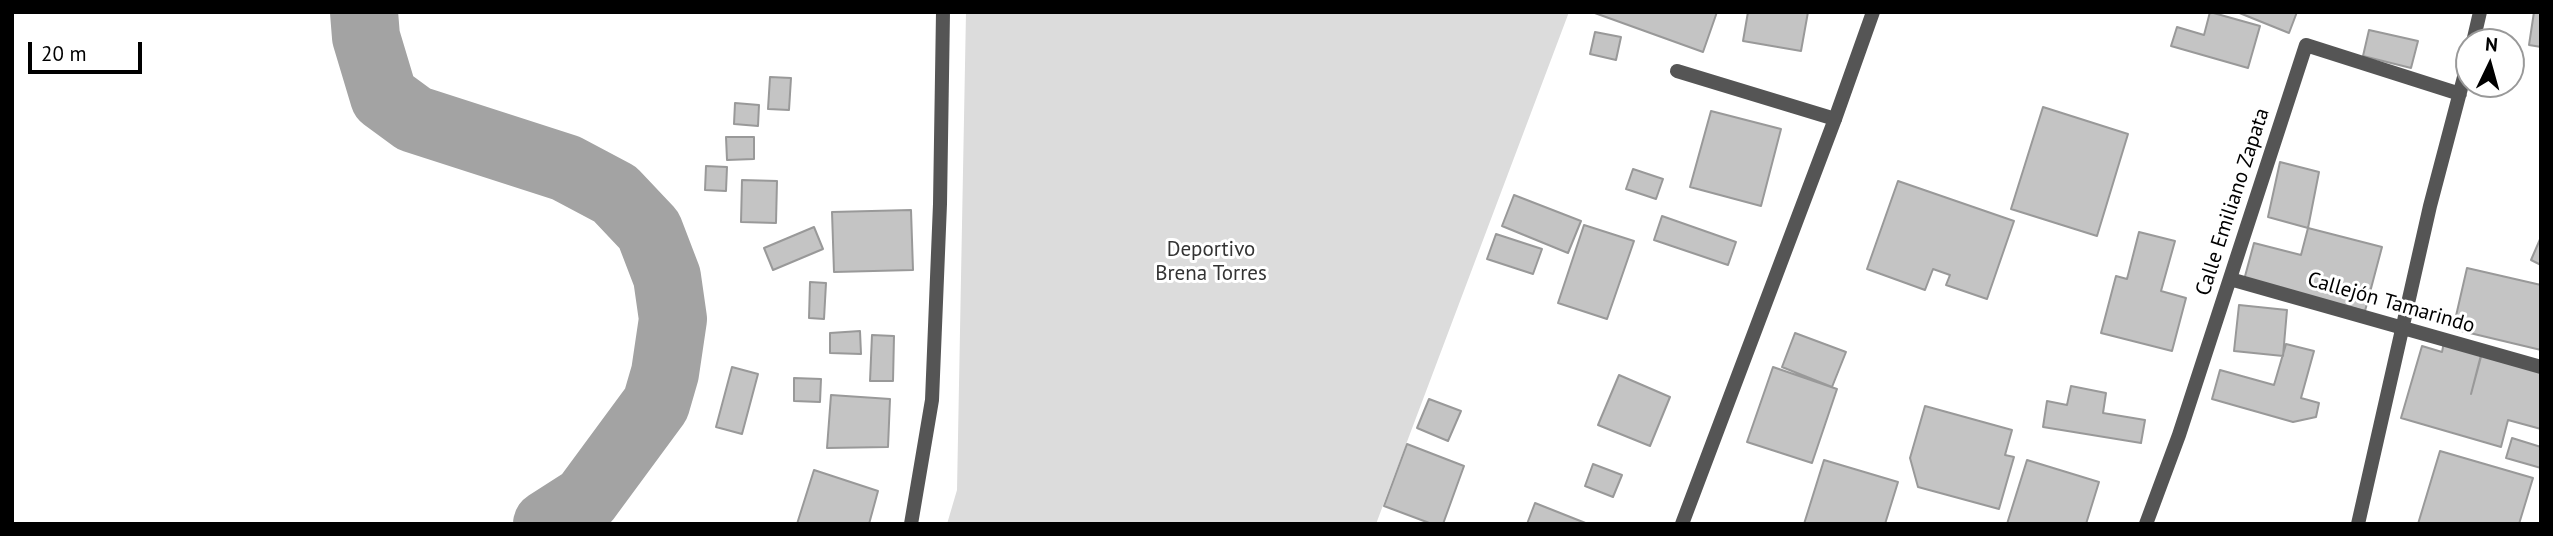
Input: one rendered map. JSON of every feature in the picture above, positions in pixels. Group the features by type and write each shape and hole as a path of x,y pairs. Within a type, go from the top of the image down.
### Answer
{"street":[{"path":"911,524 932,400 940,204 943,12"},
{"path":"1682,524 1835,119 1872,12"},
{"name":"Calle Emiliano Zapata","path":"2146,524 2179,435 2306,46 2455,92"},
{"path":"1677,71 1835,119"},
{"path":"2358,524 2430,206 2459,98"},
{"name":"Callejón Tamarindo","path":"2230,279 2541,367"}],"green space":[{"name":"Deportivo Brena Torres","path":"966,12 1569,12 1376,524 947,524 957,490"}],"building":[{"path":"1592,12 1717,12 1703,52"},
{"path":"1748,12 1808,12 1801,51 1743,41"},
{"path":"2210,12 2260,26 2248,68 2171,46 2177,27 2204,35"},
{"path":"2237,12 2297,12 2289,33"},
{"path":"2534,12 2541,12 2541,47 2529,45"},
{"path":"2369,30 2418,41 2411,68 2363,56"},
{"path":"1595,32 1621,37 1616,60 1590,54"},
{"path":"770,77 791,78 789,110 768,109"},
{"path":"735,103 759,105 758,126 734,124"},
{"path":"2043,107 2128,134 2097,236 2011,209"},
{"path":"1711,111 1781,129 1761,206 1690,187"},
{"path":"726,137 754,137 754,159 727,160"},
{"path":"2280,162 2319,172 2308,228 2268,217"},
{"path":"706,166 727,167 726,191 705,190"},
{"path":"1633,169 1663,179 1656,199 1626,189"},
{"path":"742,180 777,181 776,223 741,222"},
{"path":"1898,181 2014,221 1987,299 1946,285 1950,275 1933,269 1925,290 1867,269"},
{"path":"1514,195 1581,221 1568,253 1502,226"},
{"path":"911,210 913,270 834,272 832,212"},
{"path":"1662,216 1736,242 1728,265 1654,240"},
{"path":"1584,225 1634,241 1607,319 1558,303"},
{"path":"814,227 823,249 773,270 764,248"},
{"path":"2308,228 2382,247 2365,311 2244,280 2254,243 2301,255"},
{"path":"2139,232 2175,241 2161,291 2186,298 2172,351 2101,333 2116,276 2127,279"},
{"path":"1496,234 1542,249 1533,274 1487,259"},
{"path":"2541,237 2541,265 2531,260"},
{"path":"2467,268 2541,285 2541,350 2453,329"},
{"path":"810,282 826,283 824,319 809,318"},
{"path":"2239,305 2287,310 2283,356 2234,351"},
{"path":"860,331 861,354 830,353 830,333"},
{"path":"1795,333 1846,352 1832,387 1782,367"},
{"path":"872,335 894,336 893,381 870,381"},
{"path":"2444,342 2541,371 2541,429 2508,420 2501,447 2401,418 2422,346 2442,352"},
{"path":"2286,344 2314,351 2301,398 2319,403 2316,417 2293,422 2212,399 2220,370 2274,385"},
{"path":"732,367 758,374 742,434 716,427"},
{"path":"1773,367 1837,389 1812,463 1747,442"},
{"path":"1619,375 1670,397 1650,446 1598,425"},
{"path":"794,378 821,379 820,402 794,401"},
{"path":"2071,386 2106,393 2103,413 2145,420 2141,443 2043,427 2047,401 2067,405"},
{"path":"831,395 890,399 888,447 827,448"},
{"path":"1429,399 1461,411 1448,441 1417,428"},
{"path":"1925,406 2012,430 2005,455 2014,457 1999,509 1918,487 1910,458"},
{"path":"2512,438 2541,447 2541,468 2506,458"},
{"path":"1407,444 1464,466 1443,524 1432,524 1384,506"},
{"path":"2440,451 2533,478 2519,524 2418,524"},
{"path":"1824,460 1898,482 1885,524 1804,524"},
{"path":"2027,460 2099,482 2086,524 2007,524"},
{"path":"1593,464 1622,475 1613,497 1585,486"},
{"path":"814,470 878,491 869,524 797,524"},
{"path":"1535,503 1588,524 1527,524"}],"waterway":[{"path":"364,12 366,37 384,97 414,119 566,168 615,194 649,230 667,277 673,319 665,373 656,404 586,499 547,524"}]}
